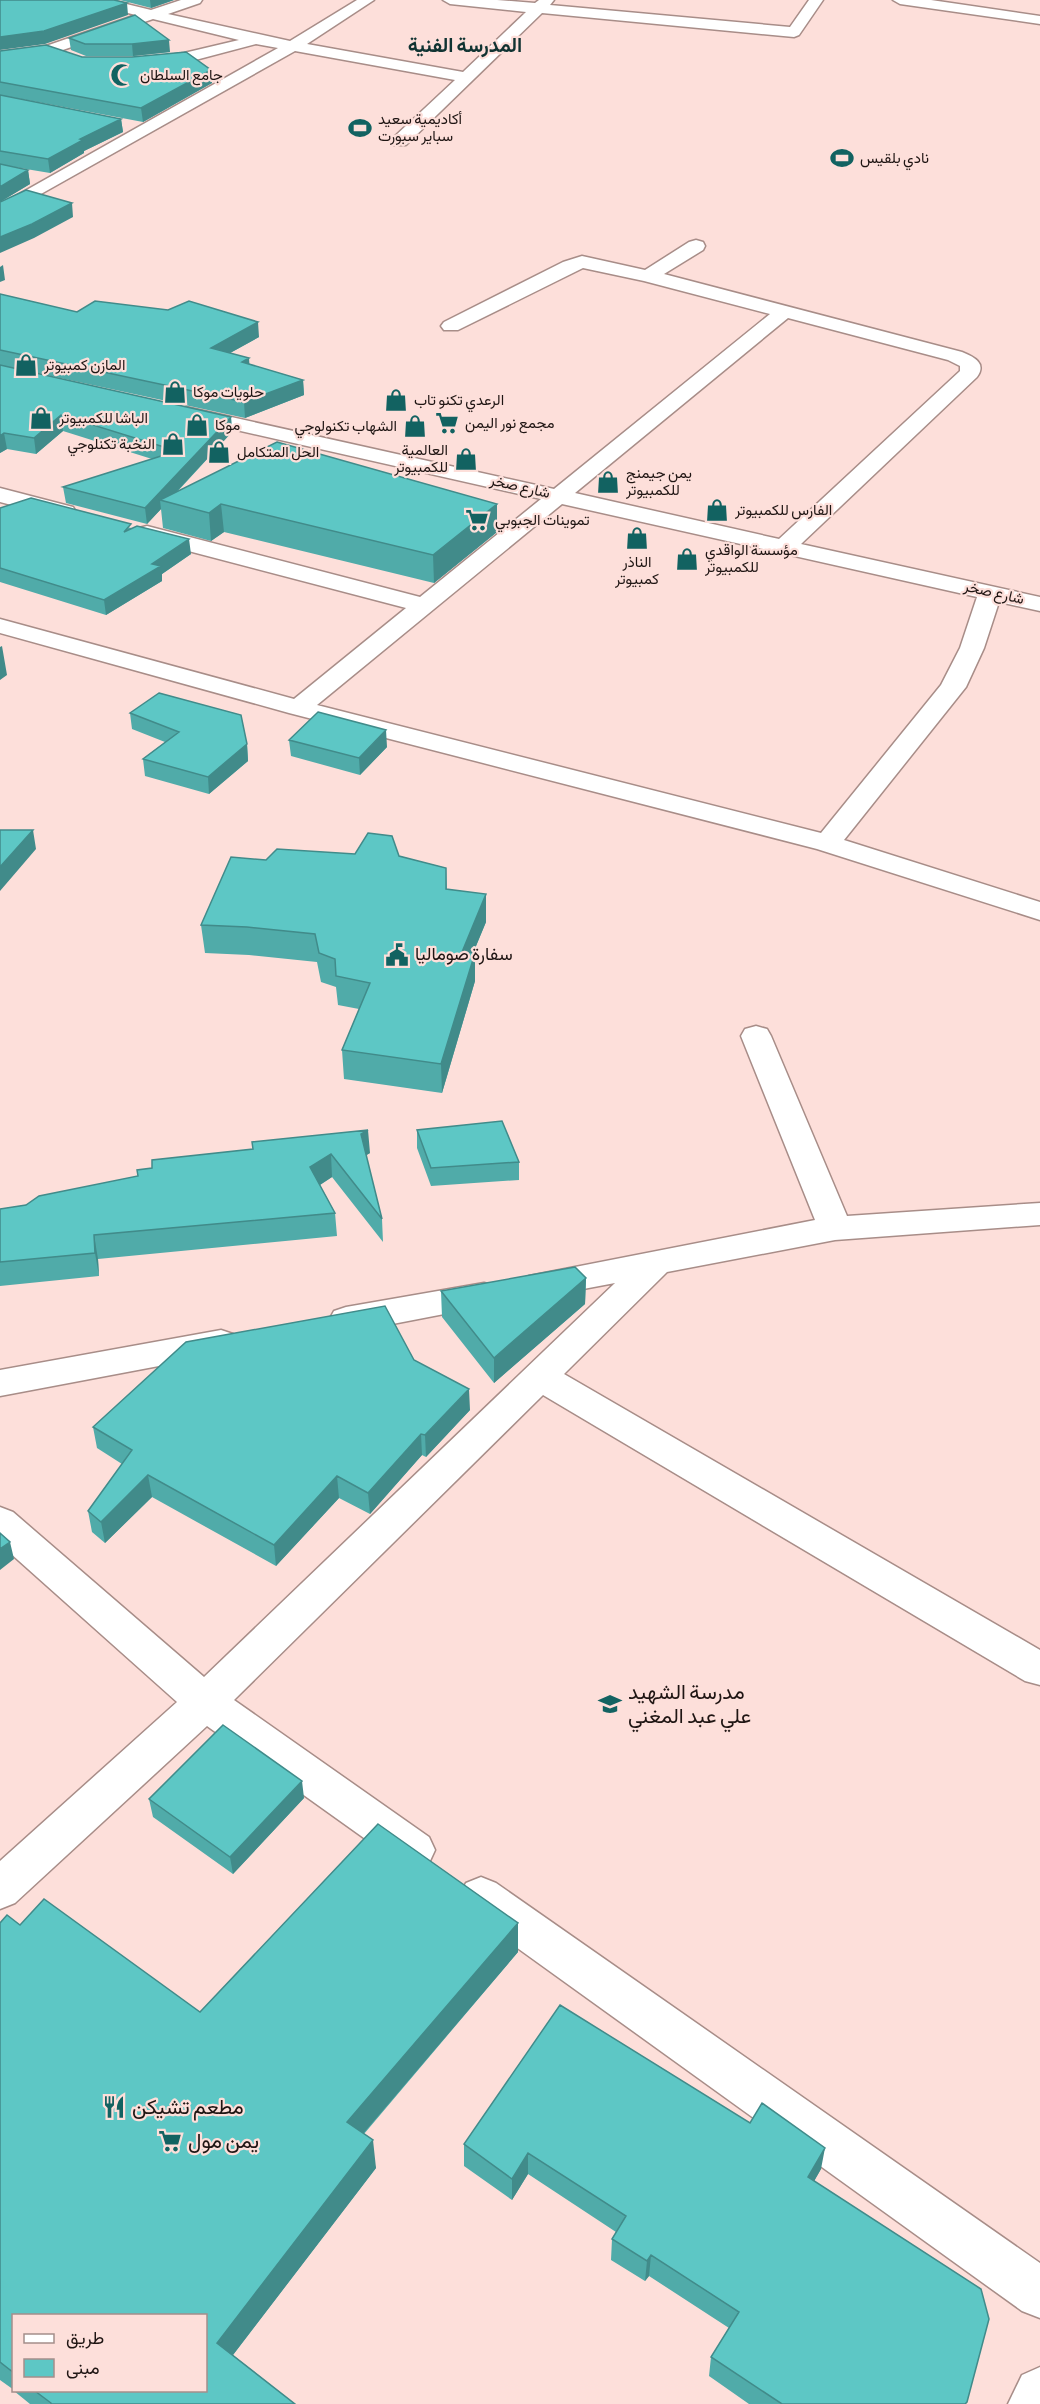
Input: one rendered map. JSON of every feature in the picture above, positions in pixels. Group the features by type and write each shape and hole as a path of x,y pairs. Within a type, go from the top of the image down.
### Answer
{"street":[{"path":"92,0 257,40 467,76"},
{"path":"0,57 50,50 195,0"},
{"path":"0,212 296,46 368,0"},
{"path":"450,0 542,4 794,32 816,0"},
{"path":"900,0 919,1 1040,21"},
{"path":"910,20 919,1"},
{"path":"399,141 542,4"},
{"path":"1019,34 1040,21"},
{"path":"133,63 184,58 257,40"},
{"path":"50,50 76,60"},
{"path":"123,125 145,129"},
{"path":"31,177 52,181"},
{"path":"648,276 696,246"},
{"path":"451,326 582,262 648,276 955,356 970,363 970,373 785,546"},
{"path":"298,708 783,313"},
{"name":"شارع صخر","path":"163,408 1040,604"},
{"path":"0,495 92,519"},
{"path":"126,528 424,605"},
{"path":"827,843 953,687 972,648 990,592"},
{"path":"0,626 298,708 827,843 1040,911"},
{"path":"756,1036 835,1228"},
{"path":"316,1326 656,1264 835,1228 1040,1214"},
{"path":"0,1889 205,1702 656,1264"},
{"path":"0,1383 246,1338"},
{"path":"540,1376 1039,1669"},
{"path":"0,1522 205,1702 1040,2294"},
{"path":"1034,2404 1040,2393"}],"building":[{"path":"0,0 114,0 127,3 44,31 0,37"},
{"path":"135,15 169,40 132,44 85,44 69,38"},
{"path":"46,45 82,57 132,57 186,52 211,70 141,108 0,82 0,51"},
{"path":"0,95 121,119 80,139 83,140 48,159 0,151"},
{"path":"0,164 28,170 0,187"},
{"path":"26,190 72,203 32,224 0,237 0,202"},
{"path":"0,294 77,312 95,301 168,310 189,301 258,322 211,348 249,358 242,362 303,380 244,402 0,350"},
{"path":"0,365 231,417 145,508 63,487 177,451 61,415 34,438 4,433 0,436"},
{"path":"277,442 497,504 433,555 221,504 209,513 160,500"},
{"path":"31,498 131,524 124,532 137,526 189,539 152,564 161,566 104,600 0,568 0,508"},
{"path":"159,693 241,715 247,744 208,777 143,759 179,732 130,713"},
{"path":"318,712 386,730 359,758 289,740"},
{"path":"0,830 33,830 0,867"},
{"path":"368,833 392,836 399,856 446,868 446,889 486,894 462,952 475,953 441,1064 342,1050 370,983 336,976 335,959 319,953 315,934 201,925 231,857 266,860 277,849 355,854"},
{"path":"502,1121 519,1162 431,1168 417,1130"},
{"path":"368,1130 361,1134 382,1219 331,1154 310,1167 335,1213 94,1235 95,1253 0,1262 0,1209 26,1205 39,1196 138,1176 137,1170 152,1168 152,1160 253,1149 252,1142"},
{"path":"575,1267 586,1278 494,1358 441,1291"},
{"path":"385,1306 414,1360 469,1389 425,1435 421,1434 368,1493 337,1476 274,1545 148,1475 101,1522 88,1511 132,1450 93,1427 186,1342"},
{"path":"0,1533 10,1542 0,1549"},
{"path":"223,1725 302,1781 230,1857 149,1799"},
{"name":"يمن مول","path":"378,1824 518,1923 347,2122 373,2140 217,2343 295,2404 51,2404 36,2392 207,2392 207,2314 12,2314 12,2371 0,2362 0,1923 7,1915 20,1925 44,1899 200,2012"},
{"path":"560,2005 750,2123 762,2103 825,2148 808,2177 981,2289 989,2319 967,2402 965,2404 782,2404 711,2357 739,2312 651,2255 647,2261 612,2239 626,2216 528,2153 512,2179 464,2144"}],"place":[{"name":"جامع السلطان","path":"122,75"},
{"name":"أكاديمية سعيد سباير سبورت","path":"360,128"},
{"name":"نادي بلقيس","path":"842,158"},
{"name":"المازن كمبيوتر","path":"26,365"},
{"name":"حلويات موكا","path":"175,392"},
{"name":"الرعدي تكنو تاب","path":"396,400"},
{"name":"الباشا للكمبيوتر","path":"41,418"},
{"name":"مجمع نور اليمن","path":"447,423"},
{"name":"موكا","path":"197,425"},
{"name":"الشهاب تكنولوجي","path":"415,426"},
{"name":"النخبة تكنلوجي","path":"173,444"},
{"name":"الحل المتكامل","path":"219,452"},
{"name":"العالمية للكمبيوتر","path":"466,459"},
{"name":"يمن جيمنج للكمبيوتر","path":"608,482"},
{"name":"الفارس للكمبيوتر","path":"717,510"},
{"name":"تموينات الجبوبي","path":"477,520"},
{"name":"الناذر كمبيوتر","path":"637,538"},
{"name":"مؤسسة الواقدي للكمبيوتر","path":"687,559"},
{"name":"سفارة صوماليا","path":"397,955"},
{"name":"مدرسة الشهيد علي عبد المغني","path":"610,1704"},
{"name":"مطعم تشيكن","path":"114,2107"},
{"name":"يمن مول","path":"170,2141"}],"district":[{"name":"المدرسة الفنية","path":"465,46"}]}
